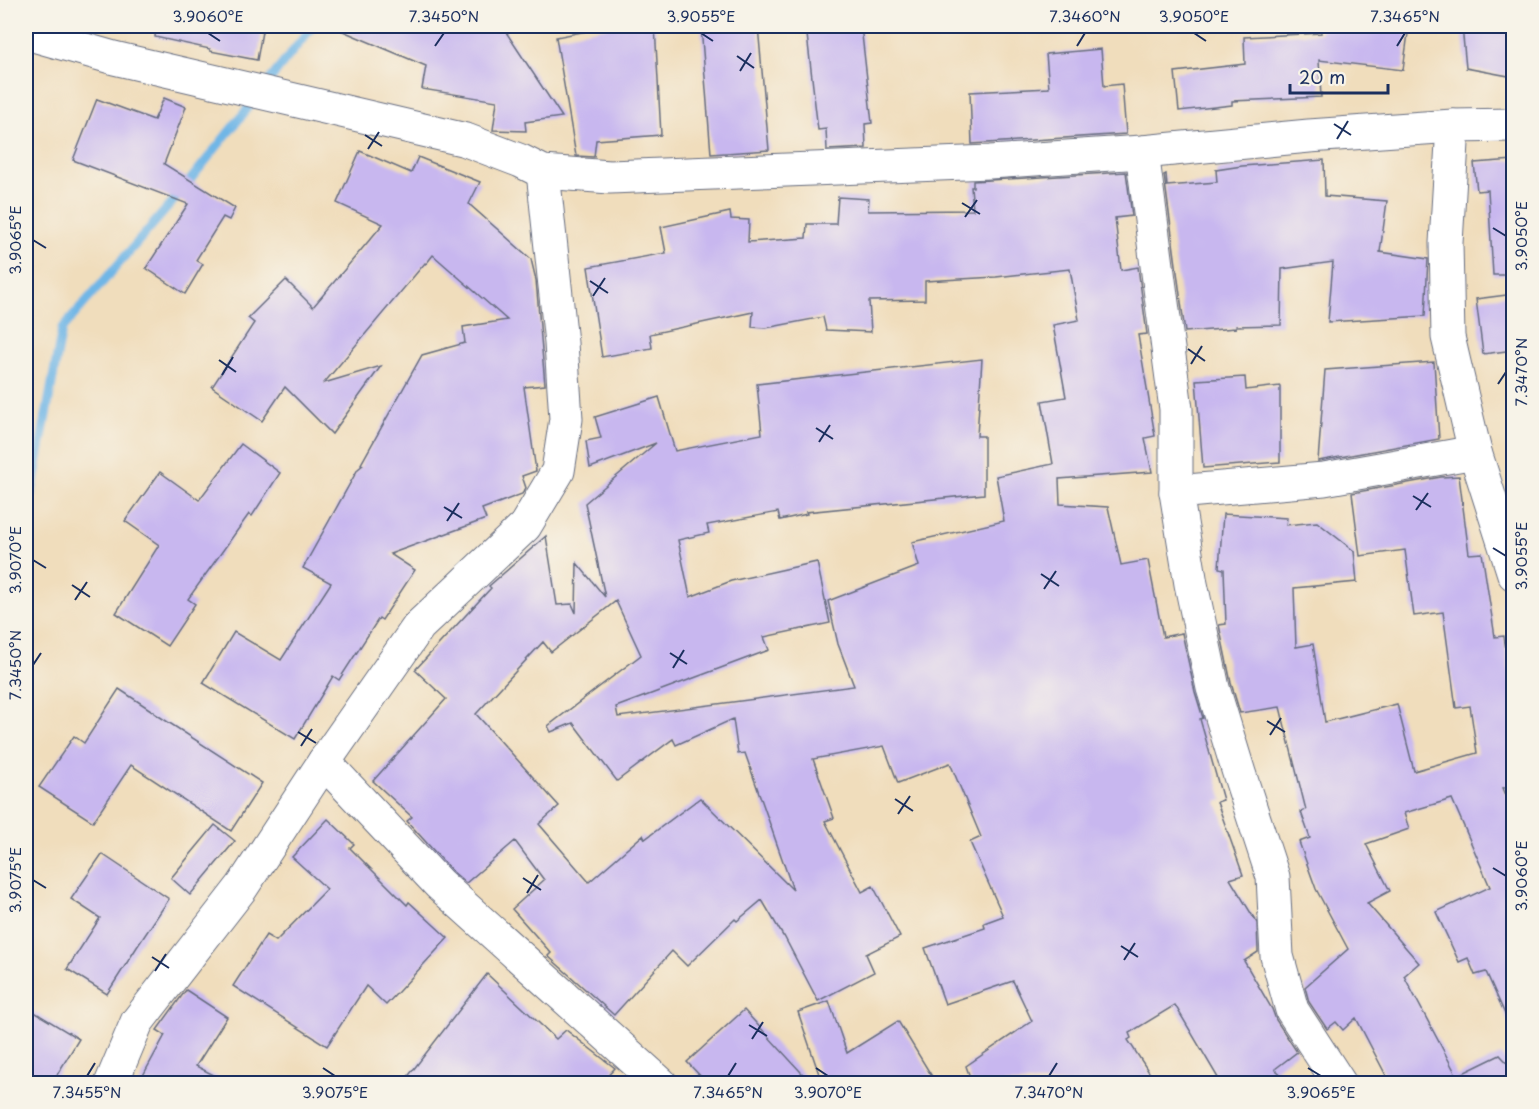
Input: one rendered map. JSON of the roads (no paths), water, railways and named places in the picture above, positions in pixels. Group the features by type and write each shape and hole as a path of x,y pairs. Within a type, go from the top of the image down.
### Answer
{"street":[{"path":"26,33 114,58 466,140 543,172 610,177 990,162 1142,152 1309,136 1453,126 1514,125"},
{"path":"1453,126 1446,243 1448,337 1475,452 1514,574"},
{"path":"1142,152 1176,409 1176,492 1191,584 1213,688 1273,877 1277,956 1292,1010 1340,1083"},
{"path":"111,1083 137,1022 242,887 324,762 419,626 525,526 558,471 566,419 561,343 543,172"},
{"path":"1176,492 1324,479 1475,452"},
{"path":"324,762 439,884 661,1083"}],"waterway":[{"path":"264,87 313,26"},
{"path":"26,514 62,329 175,199 256,98"}]}
